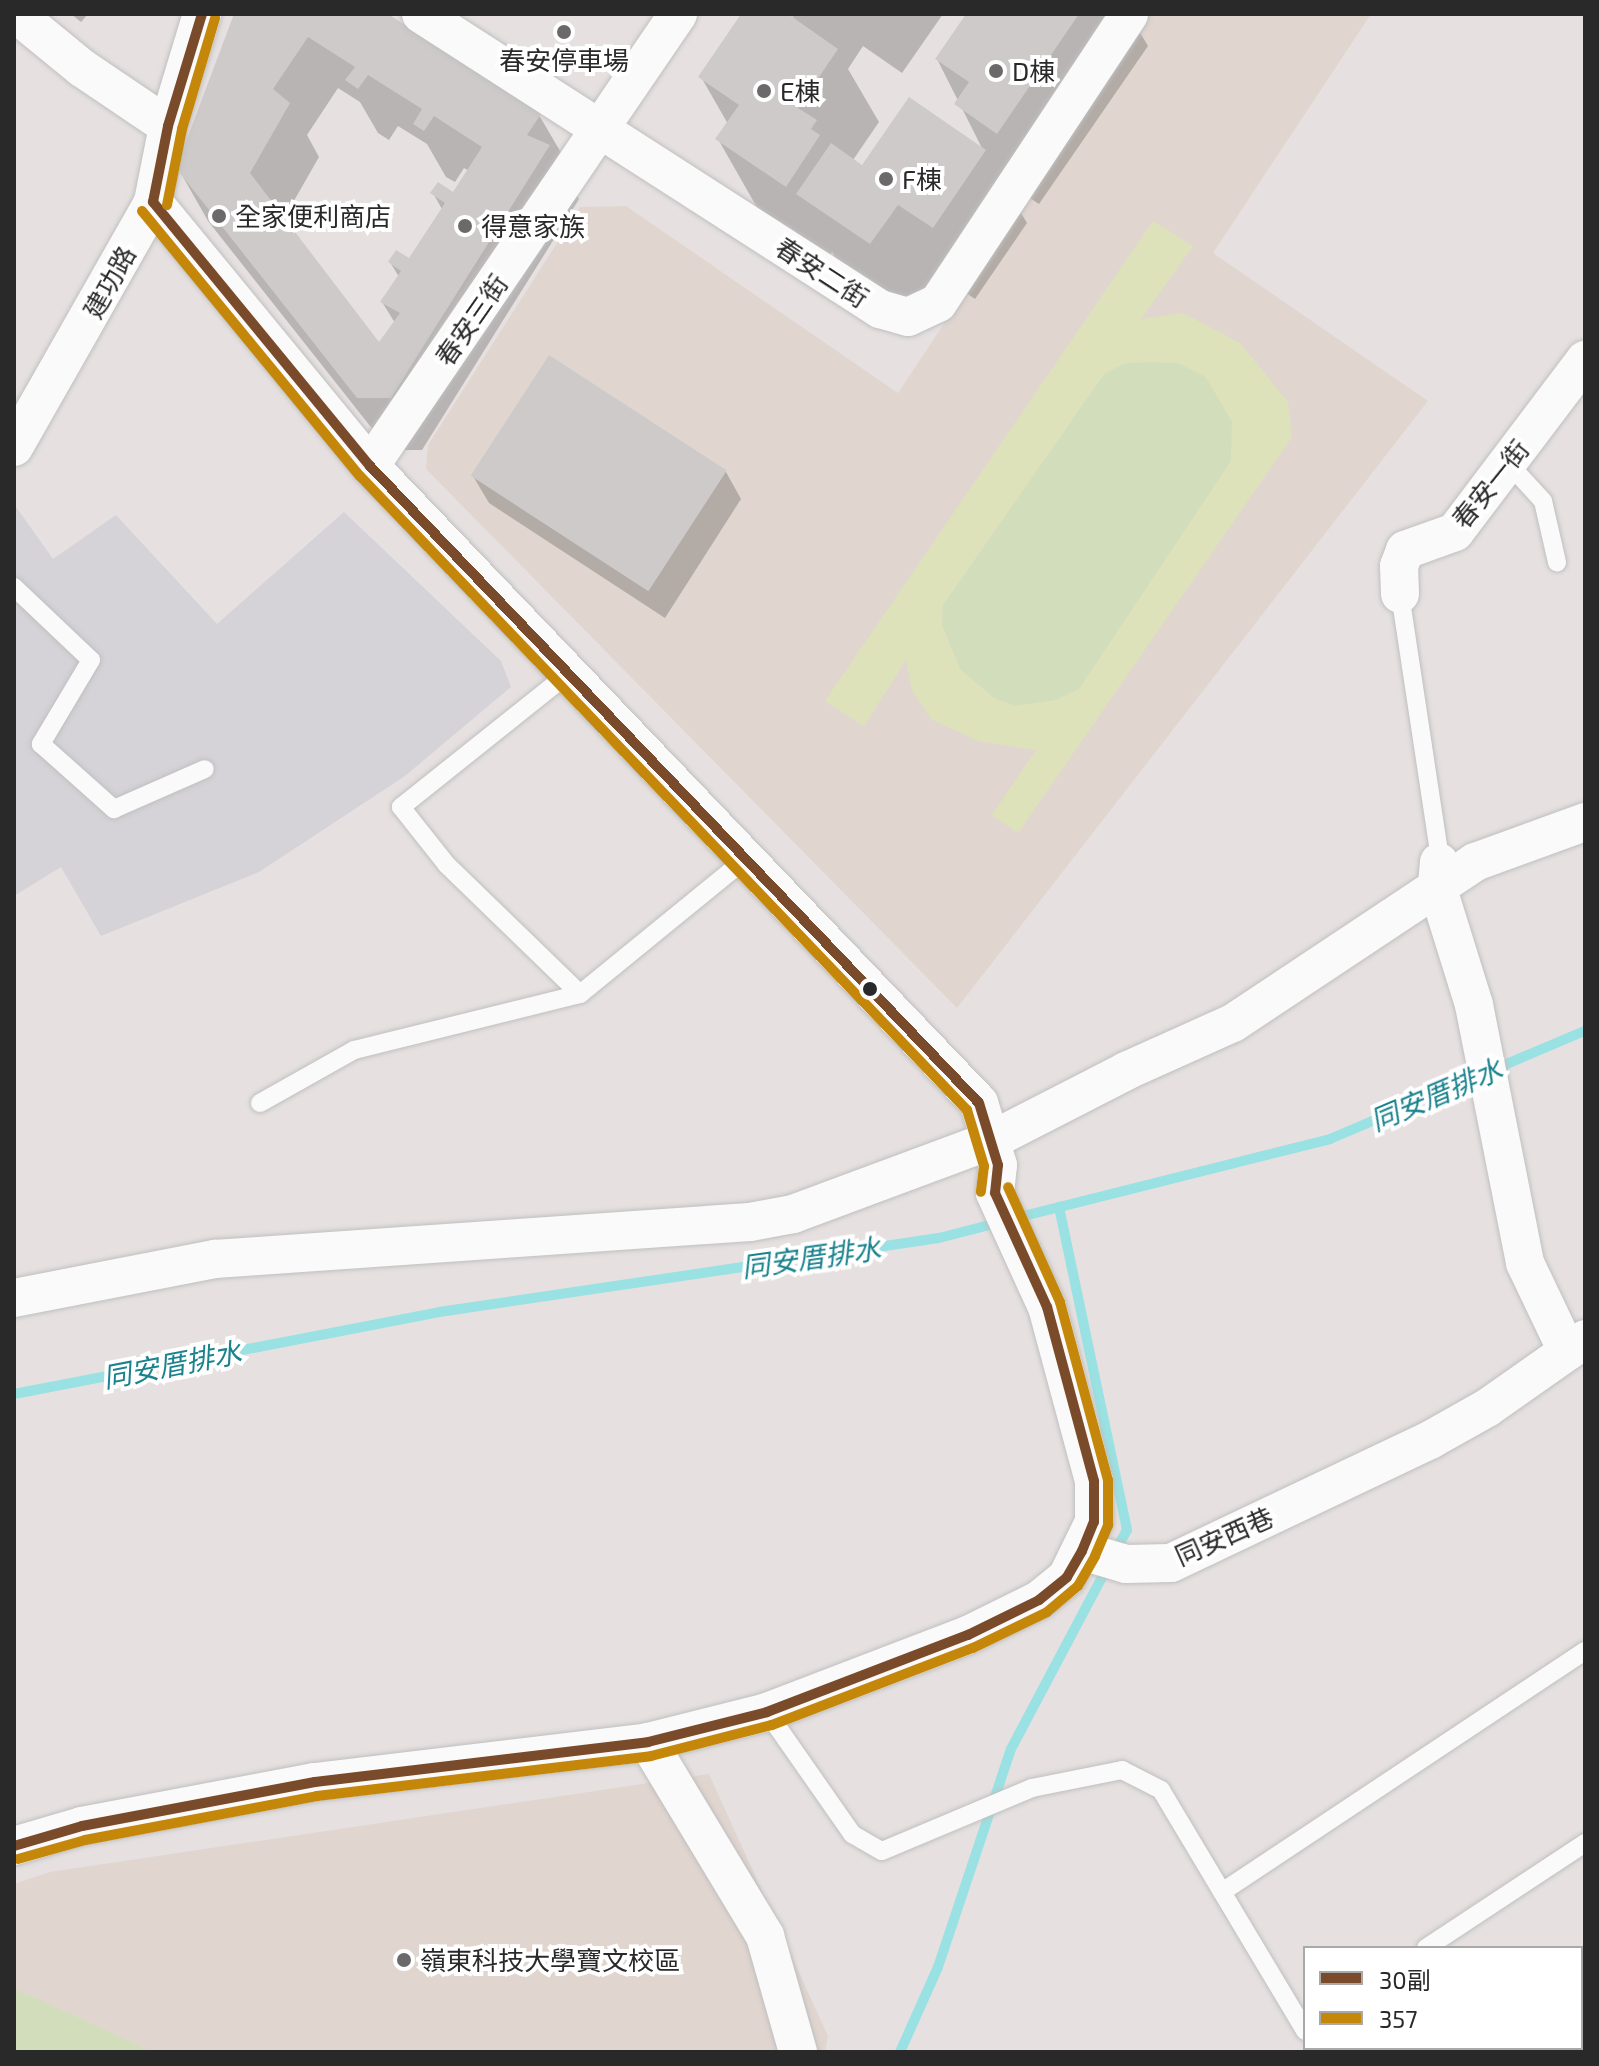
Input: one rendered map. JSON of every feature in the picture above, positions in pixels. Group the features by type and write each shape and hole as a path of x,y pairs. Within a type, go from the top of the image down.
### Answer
{"street":[{"path":"16,14 82,68 168,126"},
{"name":"建功路","path":"14,447 153,202 168,126 202,14"},
{"name":"春安二街","path":"421,14 880,309 908,317 938,303 1129,14"},
{"name":"春安三街","path":"370,466 603,129 678,14"},
{"path":"14,1846 82,1826 315,1782 648,1742 767,1712 968,1635 1039,1600 1067,1577 1094,1522 1094,1481 1047,1307 995,1193 998,1165 979,1103 370,466 153,202"},
{"name":"春安一街","path":"1400,594 1399,566 1405,550 1455,532 1585,360"},
{"path":"14,1298 215,1259 750,1222 793,1214 992,1140 1126,1071 1233,1023 1438,872 1475,862 1585,822"},
{"path":"1438,872 1474,1005 1525,1263 1576,1345"},
{"name":"同安西巷","path":"1082,1551 1126,1564 1171,1563 1430,1440 1487,1408 1576,1345"},
{"path":"648,1742 765,1936 798,2052"}],"lane":[{"path":"1509,464 1543,501 1557,562"},
{"path":"14,587 91,660 41,744 114,809 205,769"},
{"path":"1400,594 1438,872"},
{"path":"569,673 401,807 447,865 580,994"},
{"path":"260,1103 354,1050 580,994 747,858"},
{"path":"1222,1892 1585,1651"},
{"path":"767,1712 852,1834 882,1851 1032,1788 1122,1770 1161,1790 1303,2026"},
{"path":"1429,1946 1585,1843"}],"shaded area":[{"path":"1150,14 1371,14 1213,253 1428,401 957,1008 426,469 428,445 580,207 626,206 898,393"},
{"path":"14,504 53,559 116,515 217,624 344,512 501,661 511,687 405,776 259,872 101,936 61,867 14,896"},
{"name":"嶺東科技大學寶文校區","path":"709,1774 828,2036 825,2052 14,2052 14,1884 50,1872"}],"green space":[{"path":"1153,221 1193,246 1141,319 1183,313 1240,343 1288,402 1292,437 1018,833 992,815 1036,750 978,741 931,719 912,690 906,660 864,726 825,701","holes":["1125,363 1178,363 1206,377 1232,422 1231,461 1079,689 1056,700 1015,706 994,698 960,669 942,625 943,605 1104,374"]},
{"path":"1125,363 1178,363 1206,377 1232,422 1231,461 1079,689 1056,700 1015,706 994,698 960,669 942,625 943,605 1104,374"},
{"path":"14,1989 38,1999 153,2052 14,2052"}],"building":[{"name":"得意家族","path":"234,14 388,14 541,114 527,135 550,145 391,398 357,398 176,168","holes":["308,37 355,67 345,80 358,89 368,75 422,109 413,124 424,131 434,116 482,147 453,192 438,182 430,193 445,203 409,258 396,250 388,262 401,271 380,302 400,313 379,342 250,173 290,103 273,89"]},
{"name":"E棟","path":"741,14 788,14 838,49 798,108 817,120 811,129 820,135 786,187 715,139 739,105 698,77"},
{"name":"D棟","path":"966,14 1079,14 997,134 954,104 969,82 935,59"},
{"name":"F棟","path":"909,97 986,150 933,228 898,205 870,244 796,194 831,143 862,165"},
{"path":"549,355 727,470 648,591 471,476"}],"waterway":[{"name":"同安厝排水","path":"1016,1218 1330,1139 1585,1031"},
{"path":"1059,1207 1127,1530 1115,1552"},
{"name":"同安厝排水","path":"14,1394 439,1312 939,1238 1001,1222"},
{"path":"900,2052 938,1967 1011,1749 1108,1566"}],"transit line":[{"name":"30副","path":"153,202 168,126 202,14"},
{"name":"357","path":"167,205 182,129 215,18"},
{"name":"30副","path":"153,202 370,466 979,1103 998,1165 995,1193"},
{"name":"357","path":"142,211 360,476 967,1110 984,1166 981,1192"},
{"name":"357","path":"18,1859 85,1840 317,1796 651,1756 772,1725 973,1648 1047,1612 1078,1586 1095,1556 1108,1525 1108,1480 1060,1302 1008,1187"},
{"name":"30副","path":"14,1846 82,1826 315,1782 648,1742 767,1712 968,1635 1039,1600 1067,1577 1082,1551 1094,1522 1094,1481 1047,1307 995,1193"}],"place":[{"name":"春安停車場","path":"564,32"},
{"name":"D棟","path":"996,71"},
{"name":"E棟","path":"764,91"},
{"name":"F棟","path":"886,179"},
{"name":"全家便利商店","path":"219,216"},
{"name":"得意家族","path":"465,226"},
{"name":"嶺東科技大學寶文校區","path":"404,1960"}]}
